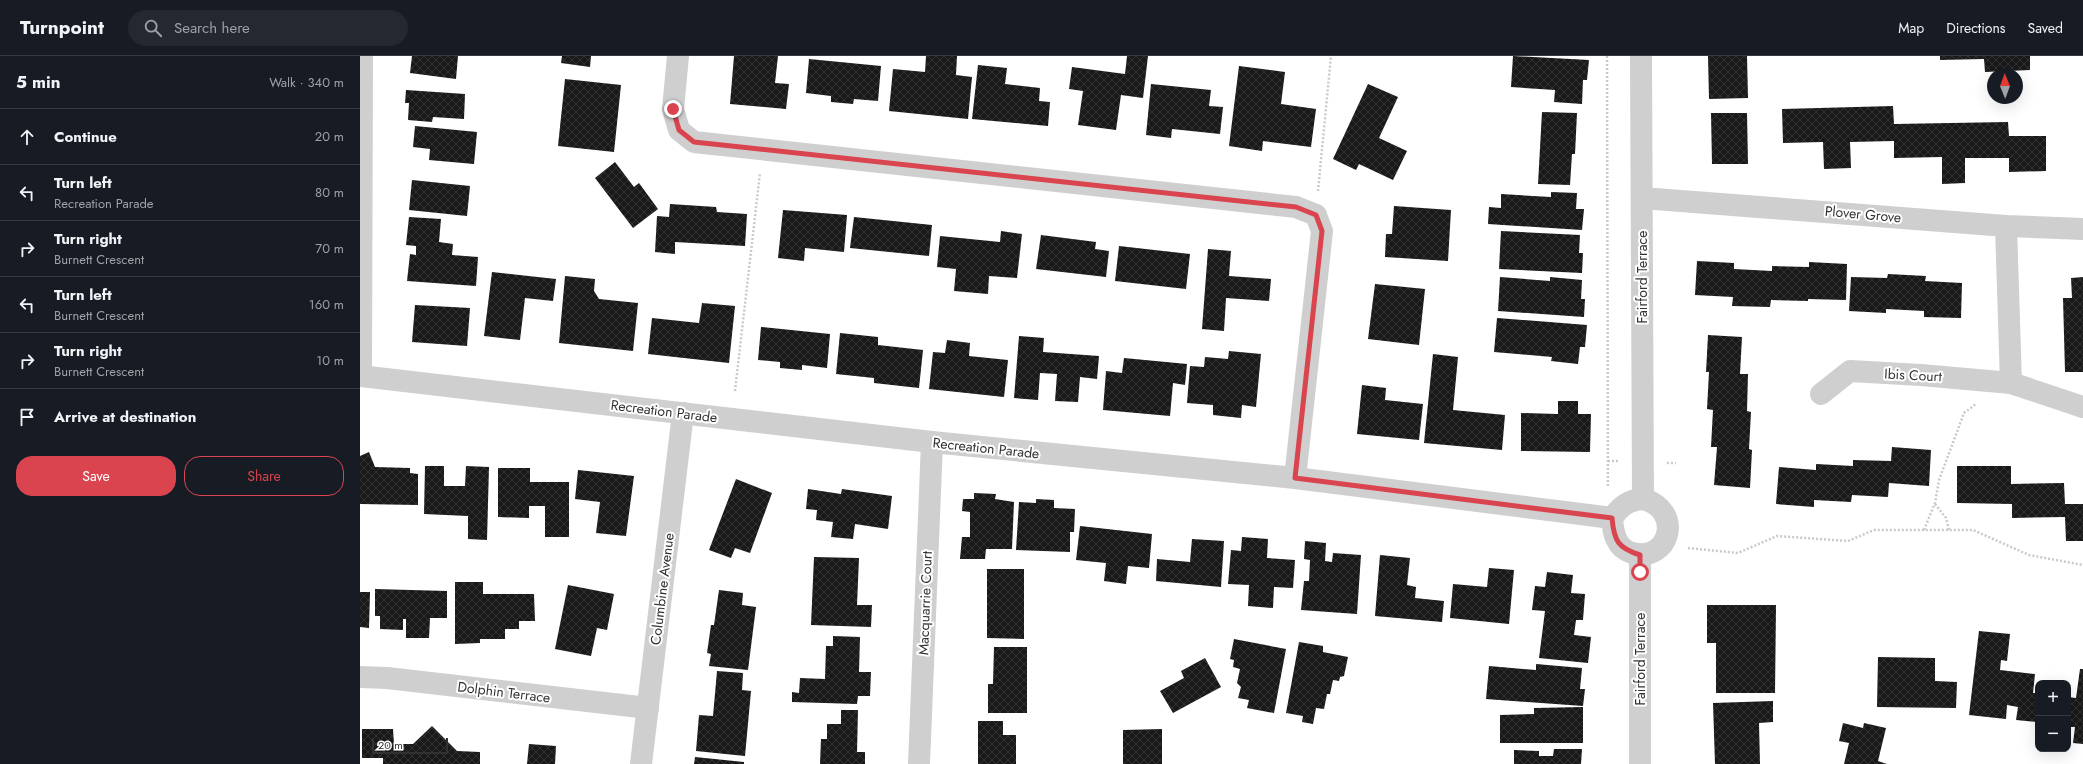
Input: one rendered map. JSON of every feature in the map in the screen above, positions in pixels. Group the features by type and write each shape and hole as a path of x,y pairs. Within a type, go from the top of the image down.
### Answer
{"street":[{"path":"360,376 362,56"},
{"path":"678,56 673,109 679,130 694,142 1296,207 1316,215 1322,231 1295,478"},
{"name":"Fairford Terrace","path":"1641,56 1643,499"},
{"name":"Plover Grove","path":"1642,198 2006,226 2083,228"},
{"path":"2006,226 2011,383"},
{"name":"Ibis Court","path":"1821,394 1850,371 2011,383 2083,407"},
{"name":"Recreation Parade","path":"360,376 932,442 1295,478 1612,518"},
{"name":"Columbine Avenue","path":"641,764 683,413"},
{"name":"Macquarrie Court","path":"920,764 932,442"},
{"path":"1643,499 1653,501 1660,507 1667,516 1669,527 1662,545 1652,552 1640,555 1626,551 1617,543 1613,533 1612,518 1623,504 1633,500 1643,499"},
{"name":"Fairford Terrace","path":"1640,555 1640,764"},
{"name":"Dolphin Terrace","path":"360,677 387,678 648,708"}],"path":[{"path":"1316,215 1331,56"},
{"path":"1607,56 1608,492"},
{"path":"735,391 763,150"},
{"path":"1924,530 1935,503 1939,480 1964,413 1984,398 1985,380"},
{"path":"1935,503 1946,518 1948,530"},
{"path":"1685,548 1738,553 1777,536 1848,542 1874,530 1973,530 2029,555 2083,565"}],"building":[{"path":"412,56 458,56 456,79 410,73"},
{"path":"562,56 591,56 590,67 561,63"},
{"path":"734,56 778,56 775,83 789,84 786,109 730,104"},
{"path":"926,56 957,56 956,75 972,77 968,119 889,111 893,69 925,72"},
{"path":"1127,56 1148,56 1143,98 1121,95 1116,130 1078,125 1083,91 1069,89 1072,67 1125,74"},
{"path":"1513,56 1589,60 1587,80 1583,80 1582,104 1554,102 1555,90 1511,87"},
{"path":"1708,56 1747,56 1748,98 1709,99"},
{"path":"1940,56 2030,56 2030,70 2023,70 2023,68 1987,68 1987,72 1985,72 1984,59 1940,60"},
{"path":"809,59 881,66 878,101 854,99 853,104 831,102 831,96 806,93"},
{"path":"978,65 1007,68 1005,84 1040,88 1039,101 1050,102 1048,126 972,119"},
{"path":"1239,66 1285,72 1281,104 1316,109 1311,147 1263,141 1262,151 1229,146"},
{"path":"565,79 621,85 614,152 558,146"},
{"path":"1151,84 1211,90 1209,106 1223,107 1220,134 1172,129 1171,138 1146,135"},
{"path":"1368,84 1398,97 1379,138 1407,151 1393,180 1359,164 1356,170 1333,159"},
{"path":"406,90 465,94 464,119 433,117 432,122 408,120 409,103 405,103"},
{"path":"1893,106 1894,124 2008,122 2009,136 2046,136 2046,171 2009,172 2009,158 1965,158 1965,183 1942,184 1942,157 1894,158 1894,141 1850,142 1851,168 1824,169 1823,142 1783,143 1782,109"},
{"path":"1542,112 1577,113 1575,154 1572,154 1570,185 1538,184"},
{"path":"1711,113 1747,113 1748,164 1712,164"},
{"path":"415,126 477,132 474,164 429,160 430,149 413,147"},
{"path":"615,162 634,187 639,183 658,209 633,228 595,178"},
{"path":"412,180 470,186 467,216 409,210"},
{"path":"1551,192 1577,193 1576,209 1584,209 1582,230 1488,224 1489,207 1501,208 1501,194 1551,197"},
{"path":"670,204 716,207 717,212 747,214 745,246 675,242 675,254 655,252 657,216 669,217"},
{"path":"1394,206 1451,210 1448,261 1385,257 1386,234 1392,234"},
{"path":"783,210 847,215 844,252 805,248 804,261 778,258"},
{"path":"409,217 441,219 439,242 453,244 452,255 478,257 476,286 407,281 410,254 416,255 416,246 406,245"},
{"path":"854,217 932,225 929,256 850,248"},
{"path":"1001,231 1022,234 1017,278 989,276 988,294 954,291 956,269 937,267 940,236 1000,242"},
{"path":"1501,231 1580,235 1579,253 1583,253 1582,273 1499,269"},
{"path":"1041,235 1096,242 1095,249 1109,251 1106,277 1036,269"},
{"path":"1119,246 1190,254 1186,289 1115,281"},
{"path":"1208,249 1231,251 1229,276 1271,279 1269,301 1226,298 1224,331 1202,329"},
{"path":"1697,261 1734,263 1734,269 1772,271 1772,266 1809,267 1809,262 1847,264 1846,300 1771,300 1770,307 1732,306 1733,297 1695,295"},
{"path":"492,272 556,279 553,301 525,298 520,340 484,336"},
{"path":"1888,274 1926,276 1925,281 1962,283 1961,318 1924,317 1924,311 1886,309 1886,313 1849,311 1851,277 1887,278"},
{"path":"565,276 595,279 594,291 599,299 638,303 633,351 559,343"},
{"path":"1500,277 1550,281 1550,277 1582,280 1581,299 1585,299 1584,317 1498,311"},
{"path":"2083,277 2083,372 2065,372 2063,298 2072,298 2071,278"},
{"path":"1375,284 1425,289 1419,345 1368,339"},
{"path":"702,303 735,306 729,363 648,354 652,318 699,323"},
{"path":"415,305 470,308 467,346 412,342"},
{"path":"1497,318 1587,325 1585,347 1580,347 1578,364 1551,361 1552,357 1494,352"},
{"path":"761,327 830,334 827,368 802,365 802,370 780,368 780,362 758,360"},
{"path":"840,333 878,337 878,345 923,350 919,388 874,383 874,378 836,374"},
{"path":"1708,335 1742,337 1740,374 1748,374 1747,411 1751,412 1749,449 1752,450 1750,488 1714,485 1717,447 1711,447 1713,410 1707,409 1709,372 1706,372"},
{"path":"1019,336 1044,338 1043,352 1099,356 1097,379 1080,377 1078,402 1055,401 1057,374 1040,373 1038,400 1014,398"},
{"path":"947,340 970,343 969,356 1008,360 1004,397 929,389 933,352 945,353"},
{"path":"1229,351 1261,354 1256,407 1242,405 1241,418 1213,415 1213,405 1187,403 1190,366 1204,367 1205,357 1228,359"},
{"path":"1433,354 1458,357 1453,410 1505,415 1502,450 1424,443"},
{"path":"1124,358 1187,364 1185,385 1173,383 1170,416 1103,410 1106,371 1122,373"},
{"path":"1362,385 1386,388 1385,400 1423,404 1419,440 1357,434"},
{"path":"1558,401 1578,401 1578,414 1591,414 1590,452 1521,451 1521,413 1558,414"},
{"path":"1892,447 1931,450 1929,486 1889,483 1888,497 1852,495 1851,502 1814,500 1814,507 1776,504 1779,467 1816,470 1816,464 1853,466 1853,460 1891,461"},
{"path":"369,452 375,467 410,468 410,473 418,474 418,505 360,504 360,456"},
{"path":"425,466 444,466 444,486 465,486 466,466 489,467 487,540 468,539 468,516 424,514"},
{"path":"1957,466 2011,466 2011,484 2064,483 2065,504 2083,504 2083,541 2066,541 2065,517 2012,518 2012,504 1957,503"},
{"path":"498,468 530,468 530,482 569,482 569,537 545,537 545,506 529,506 529,518 498,517"},
{"path":"578,470 634,476 626,536 596,533 600,502 575,499"},
{"path":"736,479 772,493 750,553 735,548 731,558 709,550"},
{"path":"808,489 841,494 842,489 892,496 888,529 855,524 853,539 831,537 833,522 816,520 817,510 806,509"},
{"path":"974,493 996,494 995,499 1014,502 1012,549 986,549 985,559 960,559 962,537 970,537 970,512 962,511 963,499 974,499"},
{"path":"1036,499 1054,500 1054,508 1075,509 1074,532 1070,532 1070,552 1016,550 1019,502 1036,503"},
{"path":"1080,526 1152,534 1149,568 1128,566 1126,584 1104,581 1106,563 1076,560"},
{"path":"1242,537 1268,539 1267,558 1295,560 1293,588 1274,587 1273,608 1248,606 1249,585 1228,584 1231,550 1241,551"},
{"path":"1192,539 1224,541 1221,587 1156,581 1157,559 1190,562"},
{"path":"1305,541 1326,543 1325,561 1332,562 1333,553 1361,555 1357,614 1301,610 1304,581 1309,581 1310,560 1304,559"},
{"path":"1380,555 1410,558 1407,585 1416,587 1415,598 1444,601 1442,622 1375,616"},
{"path":"814,557 859,558 857,605 872,605 871,627 811,625"},
{"path":"1489,568 1514,570 1509,624 1450,618 1453,584 1487,587"},
{"path":"987,569 1024,569 1024,639 987,638"},
{"path":"1547,572 1573,575 1571,593 1585,594 1583,620 1576,620 1574,635 1591,637 1588,663 1539,658 1545,611 1532,610 1535,586 1545,587"},
{"path":"455,582 483,582 483,594 534,594 535,621 519,621 519,629 505,629 505,639 480,639 480,643 455,644"},
{"path":"568,585 614,594 607,630 597,628 591,656 555,649"},
{"path":"375,589 447,591 447,618 430,618 429,638 406,638 406,619 403,619 403,630 380,629 380,616 375,616"},
{"path":"719,590 743,593 742,605 756,607 748,670 709,666 711,654 707,653 711,625 714,625"},
{"path":"360,592 370,592 369,628 360,627"},
{"path":"1707,605 1776,605 1775,693 1716,693 1716,643 1707,643"},
{"path":"1979,631 2010,634 2007,661 2001,660 2000,670 2035,674 2033,693 2035,693 2035,722 2016,720 2018,707 2007,705 2006,719 1969,715"},
{"path":"833,636 860,637 859,672 871,672 870,696 858,696 857,704 792,702 792,692 799,693 800,678 825,679 826,646 833,646"},
{"path":"1234,639 1286,649 1274,713 1247,708 1249,700 1238,698 1241,687 1237,683 1240,669 1233,667 1234,660 1230,659"},
{"path":"1299,642 1323,646 1323,652 1348,657 1344,676 1340,677 1339,681 1333,680 1330,694 1327,694 1324,709 1316,708 1313,724 1302,722 1303,716 1286,713"},
{"path":"994,647 1027,647 1027,713 988,713 988,684 993,684"},
{"path":"1878,657 1935,658 1935,681 1957,682 1956,708 1877,707"},
{"path":"1205,658 1221,687 1173,713 1160,691 1184,678 1181,671"},
{"path":"1536,664 1582,668 1580,689 1585,689 1583,706 1486,699 1489,666 1536,670"},
{"path":"2080,669 2083,669 2083,744 2073,743 2075,727 2071,727 2071,697 2076,698"},
{"path":"717,671 743,673 742,690 751,691 745,756 696,751 699,715 713,716"},
{"path":"1773,701 1773,722 1759,723 1760,764 1715,764 1713,703"},
{"path":"1583,707 1583,743 1500,743 1500,715 1534,714 1534,708"},
{"path":"841,710 858,710 857,752 865,752 865,764 820,764 821,739 827,739 827,724 841,724"},
{"path":"978,721 1003,721 1003,735 1016,735 1016,764 978,764"},
{"path":"1843,723 1863,728 1864,723 1886,728 1878,761 1887,764 1844,764 1849,743 1839,741"},
{"path":"432,726 457,751 480,752 480,764 383,764 383,758 362,758 362,729 393,729 394,744 413,744"},
{"path":"1162,729 1162,764 1123,764 1123,730"},
{"path":"529,744 556,746 555,764 527,764"},
{"path":"1554,749 1582,749 1581,764 1514,764 1514,750 1539,751 1539,756 1553,756"},
{"path":"695,757 744,762 744,764 694,764"}],"route":[{"path":"673,109 679,130 694,142 1296,207 1316,215 1322,231 1295,478 1612,518 1613,533 1617,543 1626,551 1640,555 1640,572"}]}
